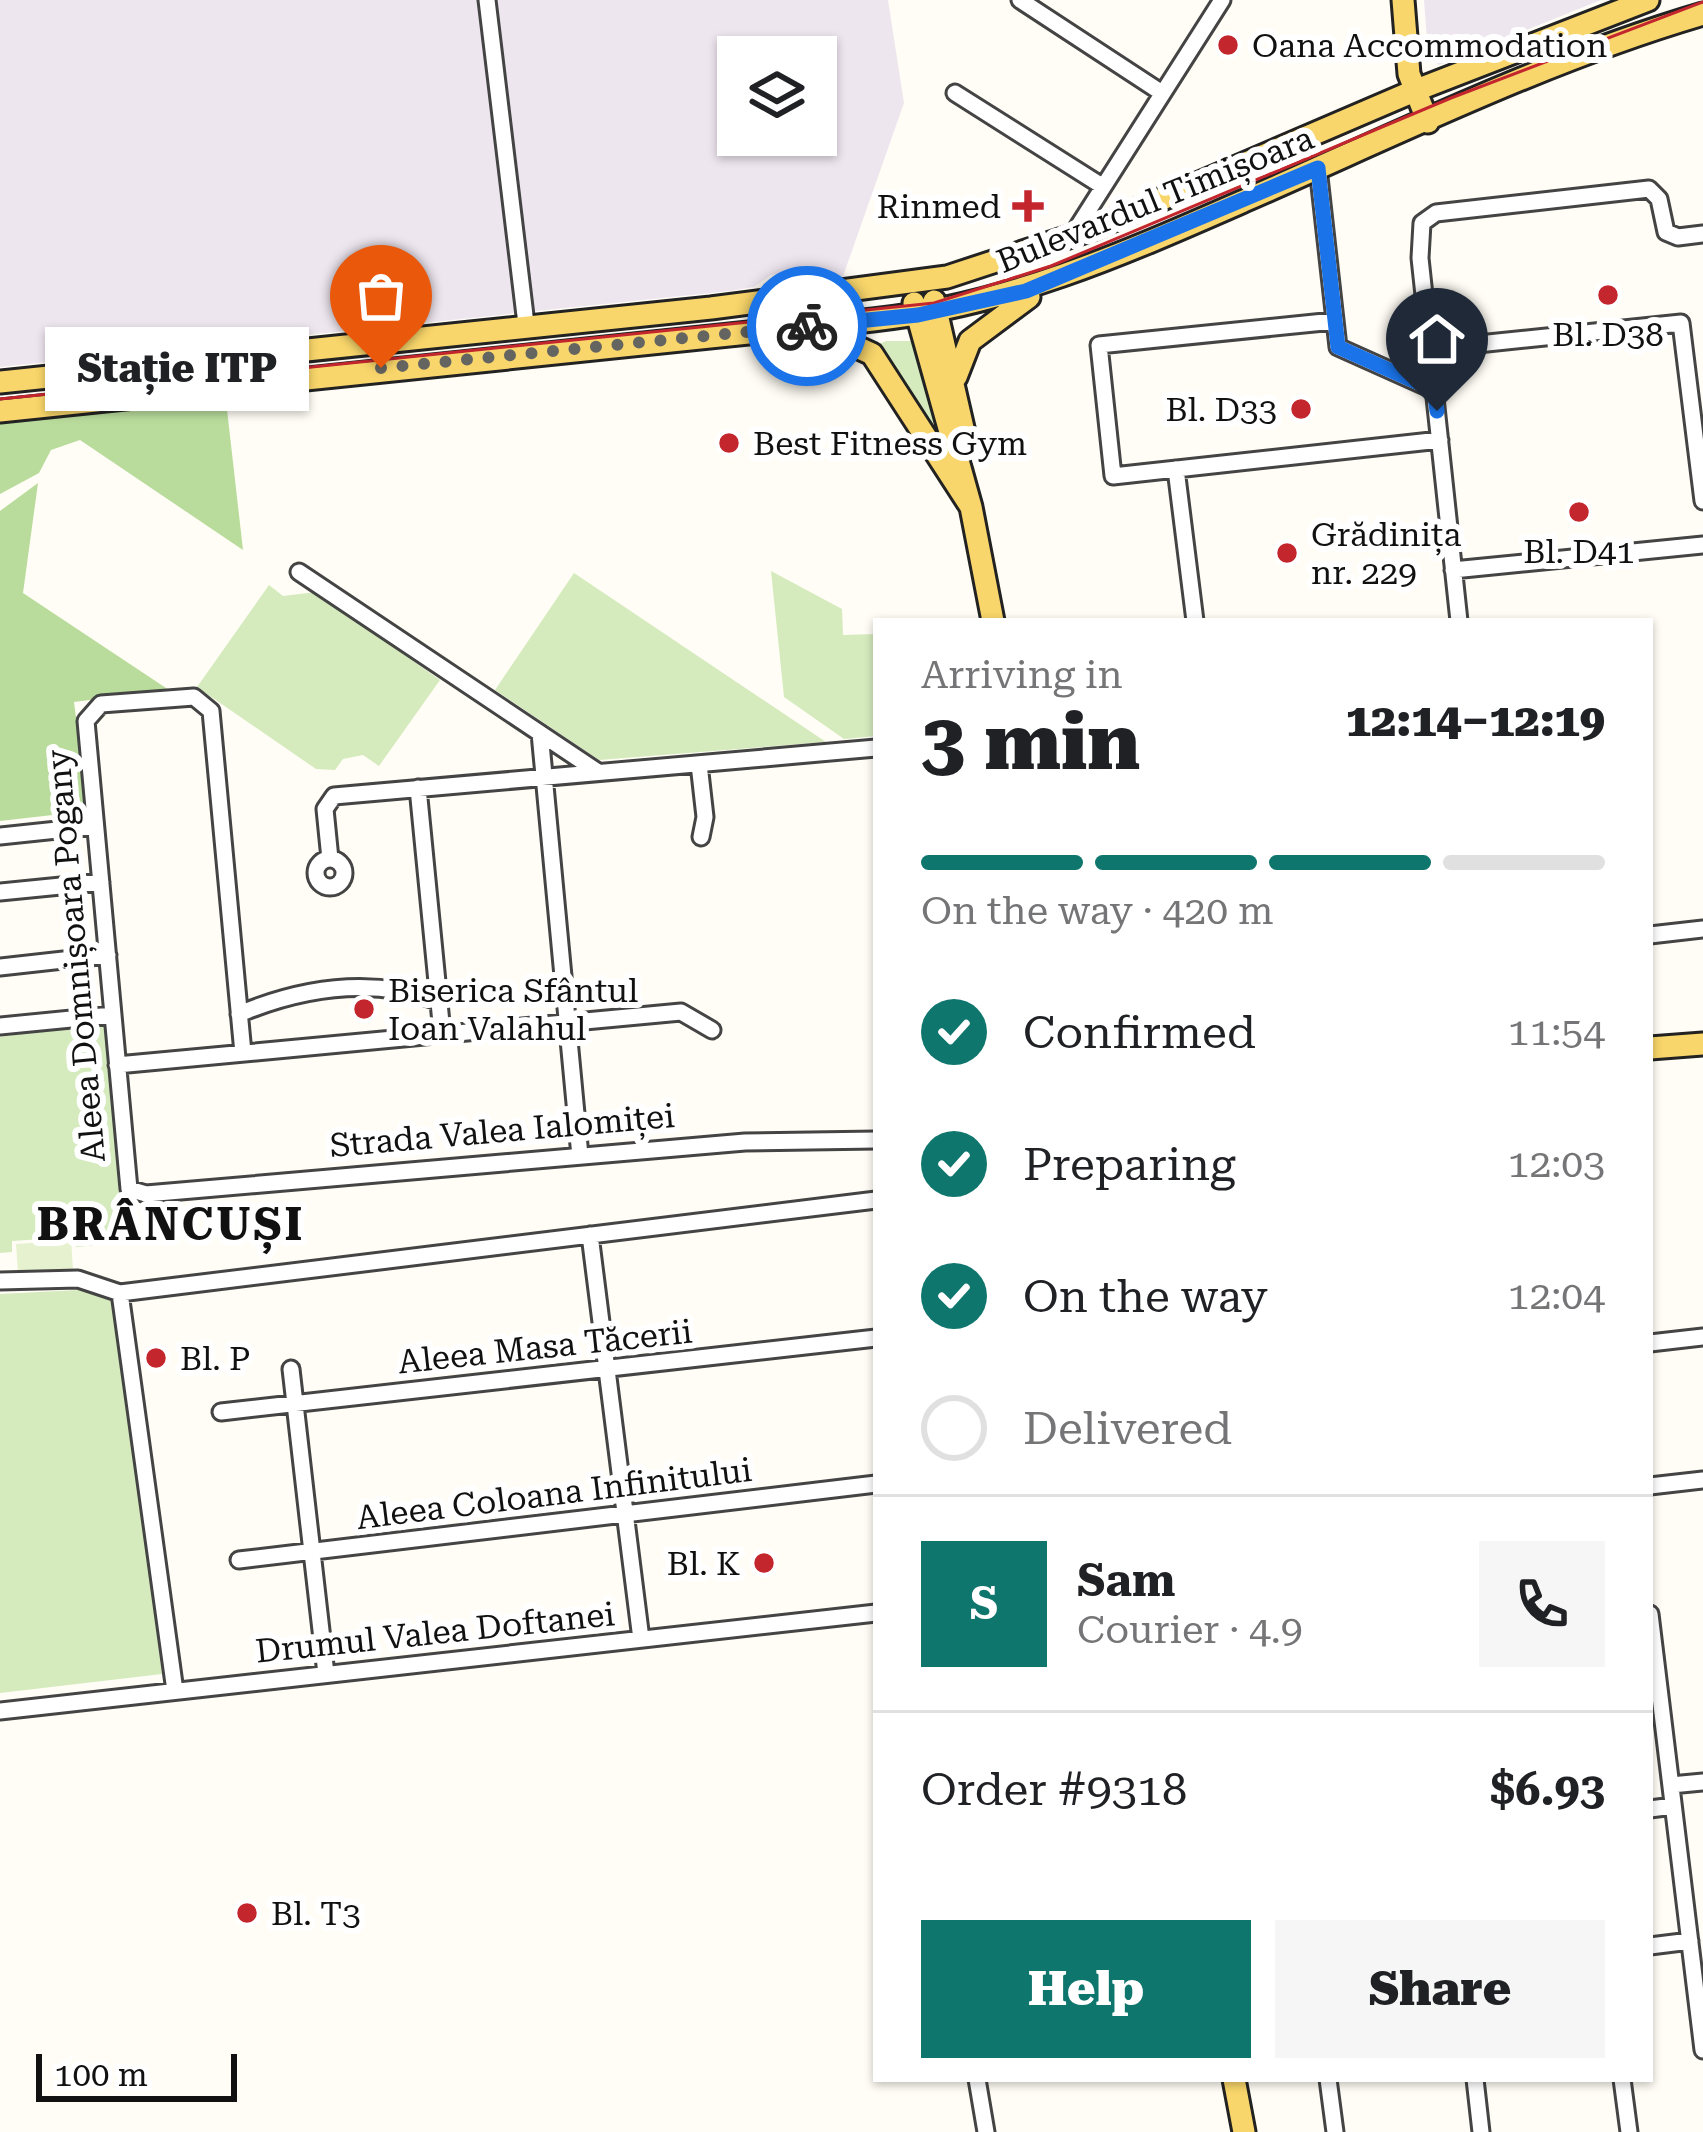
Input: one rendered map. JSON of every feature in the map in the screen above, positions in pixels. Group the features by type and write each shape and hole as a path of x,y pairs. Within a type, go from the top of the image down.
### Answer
{"main road":[{"path":"1403,0 1414,91 1428,122"},
{"name":"Bulevardul Timișoara","path":"0,382 919,283 1072,236 1414,91 1648,0"},
{"path":"1668,0 1673,9 1668,25"},
{"name":"Bulevardul Timișoara","path":"0,410 927,313 1056,281 1428,122 1703,14"},
{"path":"954,384 970,341 1056,281"},
{"path":"919,283 992,618"},
{"path":"805,297 809,326"},
{"path":"927,313 954,384 971,507"},
{"path":"710,336 864,348 878,359 971,507"},
{"path":"1653,1048 1703,1044"},
{"path":"1235,2082 1244,2132"}],"street":[{"path":"488,0 526,324"},
{"path":"1020,0 1162,93"},
{"path":"1072,236 1218,5 1198,0"},
{"path":"955,93 1102,186"},
{"path":"1318,168 1334,320 1342,350 1434,390"},
{"path":"1459,618 1420,258 1422,223 1436,213 1640,189 1656,192 1670,236 1703,234"},
{"path":"1334,320 1099,345 1113,476 1440,440"},
{"path":"1430,349 1681,323 1703,501"},
{"path":"1176,469 1195,618"},
{"path":"1453,571 1703,545"},
{"path":"299,572 598,772"},
{"name":"Aleea Domnișoara Pogany","path":"134,1192 124,1179 86,721 101,704 194,697 211,711 239,1014"},
{"path":"540,733 580,1156"},
{"path":"330,859 328,799 873,748"},
{"path":"700,764 705,817 701,837"},
{"path":"418,788 442,1033"},
{"path":"0,836 95,826"},
{"path":"0,892 101,883"},
{"path":"1653,935 1703,929"},
{"path":"0,967 108,955"},
{"path":"243,1053 239,1014 276,998 352,987 392,988 439,1001"},
{"path":"117,1066 681,1012 712,1030"},
{"path":"0,1026 112,1015"},
{"name":"Strada Valea Ialomiței","path":"134,1192 764,1141 873,1140"},
{"path":"0,1281 78,1279 120,1293 873,1199"},
{"path":"590,1235 641,1639"},
{"path":"120,1293 175,1691"},
{"path":"1653,1343 1703,1337"},
{"name":"Aleea Masa Tăcerii","path":"221,1412 873,1338"},
{"path":"291,1369 326,1674"},
{"path":"1653,1486 1703,1480"},
{"name":"Aleea Coloana Infinitului","path":"238,1561 873,1484"},
{"name":"Drumul Valea Doftanei","path":"0,1711 873,1613"},
{"path":"1653,1638 1690,1942 1698,1972 1703,2050"},
{"path":"1671,1785 1703,1782"},
{"path":"1653,1809 1673,1806"},
{"path":"1653,1946 1690,1942"},
{"path":"978,2082 986,2132"},
{"path":"1328,2082 1335,2132"},
{"path":"1475,2082 1481,2132"},
{"path":"1622,2082 1629,2132"}],"shaded area":[{"path":"0,0 888,0 904,103 841,282 829,281 818,270 771,275 754,287 0,367"},
{"path":"1424,0 1601,0 1439,65 1428,55"}],"green space":[{"path":"915,341 942,440 879,344"},
{"path":"225,392 243,550 80,440 51,450 39,473 0,494 0,418"},
{"path":"38,483 23,593 169,690 74,702 88,811 0,821 0,511"},
{"path":"771,571 842,609 843,635 873,634 873,736 844,739 784,697"},
{"path":"574,573 826,742 599,760 495,690"},
{"path":"269,585 283,596 316,592 440,680 379,766 363,755 343,759 335,770 316,769 197,687"},
{"path":"105,1022 123,1243 76,1247 74,1237 12,1241 12,1252 0,1253 0,1037"},
{"path":"71,1240 73,1269 18,1273 16,1244"},
{"path":"98,1289 114,1296 162,1674 0,1693 0,1294"}],"tram line":[{"path":"0,399 934,303 1051,266 1451,98 1703,2"}],"way so far":[{"path":"381,368 807,326"}],"place":[{"name":"Oana Accommodation","path":"1228,45"},
{"name":"Rinmed","path":"1028,206"},
{"name":"Bl. D38","path":"1608,295"},
{"name":"Stație ITP","path":"381,368"},
{"name":"Bl. D33","path":"1301,409"},
{"name":"Best Fitness Gym","path":"729,443"},
{"name":"Bl. D41","path":"1579,512"},
{"name":"Grădinița nr. 229","path":"1287,553"},
{"name":"Biserica Sfântul Ioan Valahul","path":"364,1009"},
{"name":"Bl. P","path":"156,1358"},
{"name":"Bl. K","path":"764,1563"},
{"name":"Bl. T3","path":"247,1913"}],"district":[{"name":"BRÂNCUȘI","path":"171,1224"}],"route":[{"path":"807,326 918,315 1026,291 1089,269 1318,168 1338,347 1434,390 1437,411"}]}
